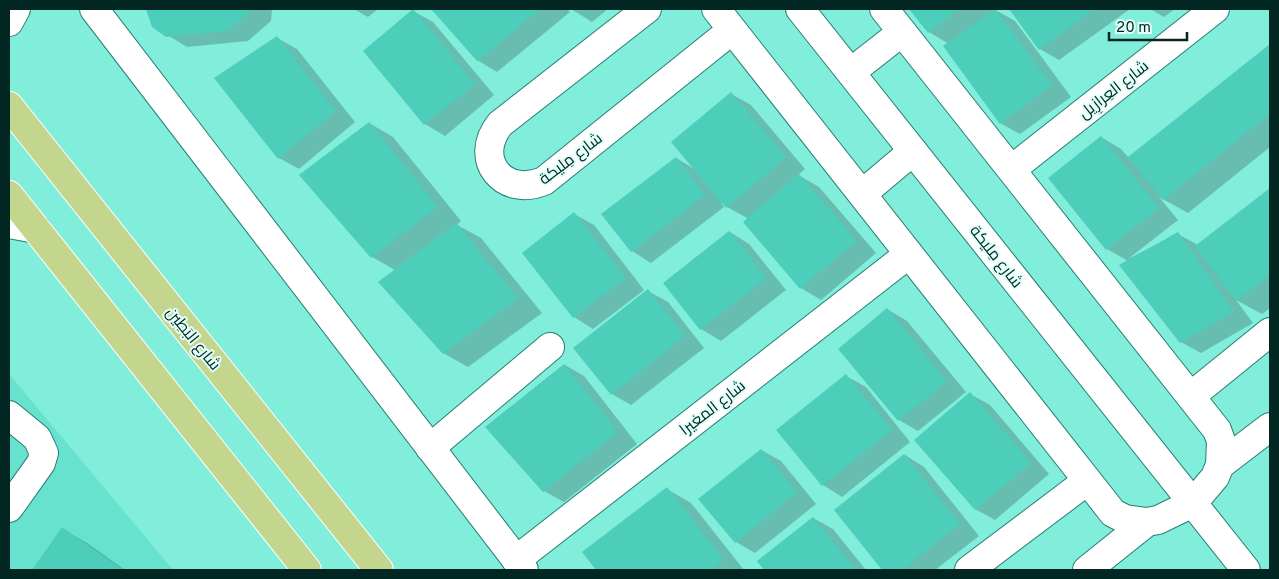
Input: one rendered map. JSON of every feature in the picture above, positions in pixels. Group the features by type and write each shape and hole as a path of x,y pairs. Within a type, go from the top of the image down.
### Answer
{"main road":[{"name":"شارع البَطِين","path":"9,106 379,570"},
{"path":"9,195 308,570"}],"street":[{"path":"9,22 16,9"},
{"path":"94,9 520,565"},
{"name":"شارع مِليكة","path":"647,9 500,124 492,137 489,152 490,162 503,179 523,186 544,181 724,19 1113,513 1125,519 1147,522 1158,520 1193,504 1215,477 1220,465 1221,441 1217,430 884,9"},
{"name":"شارع مِليكة","path":"800,9 1246,570"},
{"name":"شارع العِرازِيل","path":"1012,169 1215,9"},
{"path":"851,72 902,32"},
{"path":"862,194 913,151"},
{"path":"9,224 36,229"},
{"name":"شارع المغيرا","path":"520,565 909,254"},
{"path":"1191,396 1270,332"},
{"path":"430,448 550,347"},
{"path":"9,415 37,438 44,453 42,463 9,508"},
{"name":"شارع مِليكة","path":"1220,465 1270,427"},
{"path":"969,570 1087,481"},
{"name":"شارع مِليكة","path":"1087,570 1147,522"}],"shaded area":[{"path":"9,374 173,570 123,570 62,528 32,570 9,570"}],"building":[{"path":"146,9 253,9 228,31 166,37 152,27"},
{"path":"413,9 475,84 424,125 363,51"},
{"path":"431,9 541,9 477,61"},
{"path":"909,9 959,9 928,33"},
{"path":"995,9 1052,85 1000,124 943,46"},
{"path":"1009,9 1095,9 1039,50"},
{"path":"277,36 336,111 278,159 214,78"},
{"path":"1270,44 1270,114 1163,200 1128,157"},
{"path":"731,92 786,157 726,208 671,142"},
{"path":"369,122 438,207 371,258 299,175"},
{"path":"1101,136 1159,208 1106,250 1048,178"},
{"path":"676,157 705,195 631,252 601,214"},
{"path":"799,174 857,241 800,289 743,222"},
{"path":"1270,188 1270,275 1236,301 1195,246"},
{"path":"574,212 626,278 573,318 522,253"},
{"path":"456,223 518,298 443,354 378,282"},
{"path":"729,231 767,278 700,330 663,283"},
{"path":"1178,232 1234,312 1180,343 1119,265"},
{"path":"648,289 685,336 611,395 573,348"},
{"path":"887,308 947,381 898,421 838,349"},
{"path":"564,364 618,432 543,492 485,427"},
{"path":"846,374 892,430 822,486 776,430"},
{"path":"970,392 1031,463 975,510 914,440"},
{"path":"761,449 797,492 735,543 698,499"},
{"path":"904,454 960,524 902,570 882,570 834,510"},
{"path":"667,487 724,560 710,570 596,570 582,552"},
{"path":"813,517 856,570 764,570 757,561"},
{"path":"62,527 123,570 32,570"}]}
